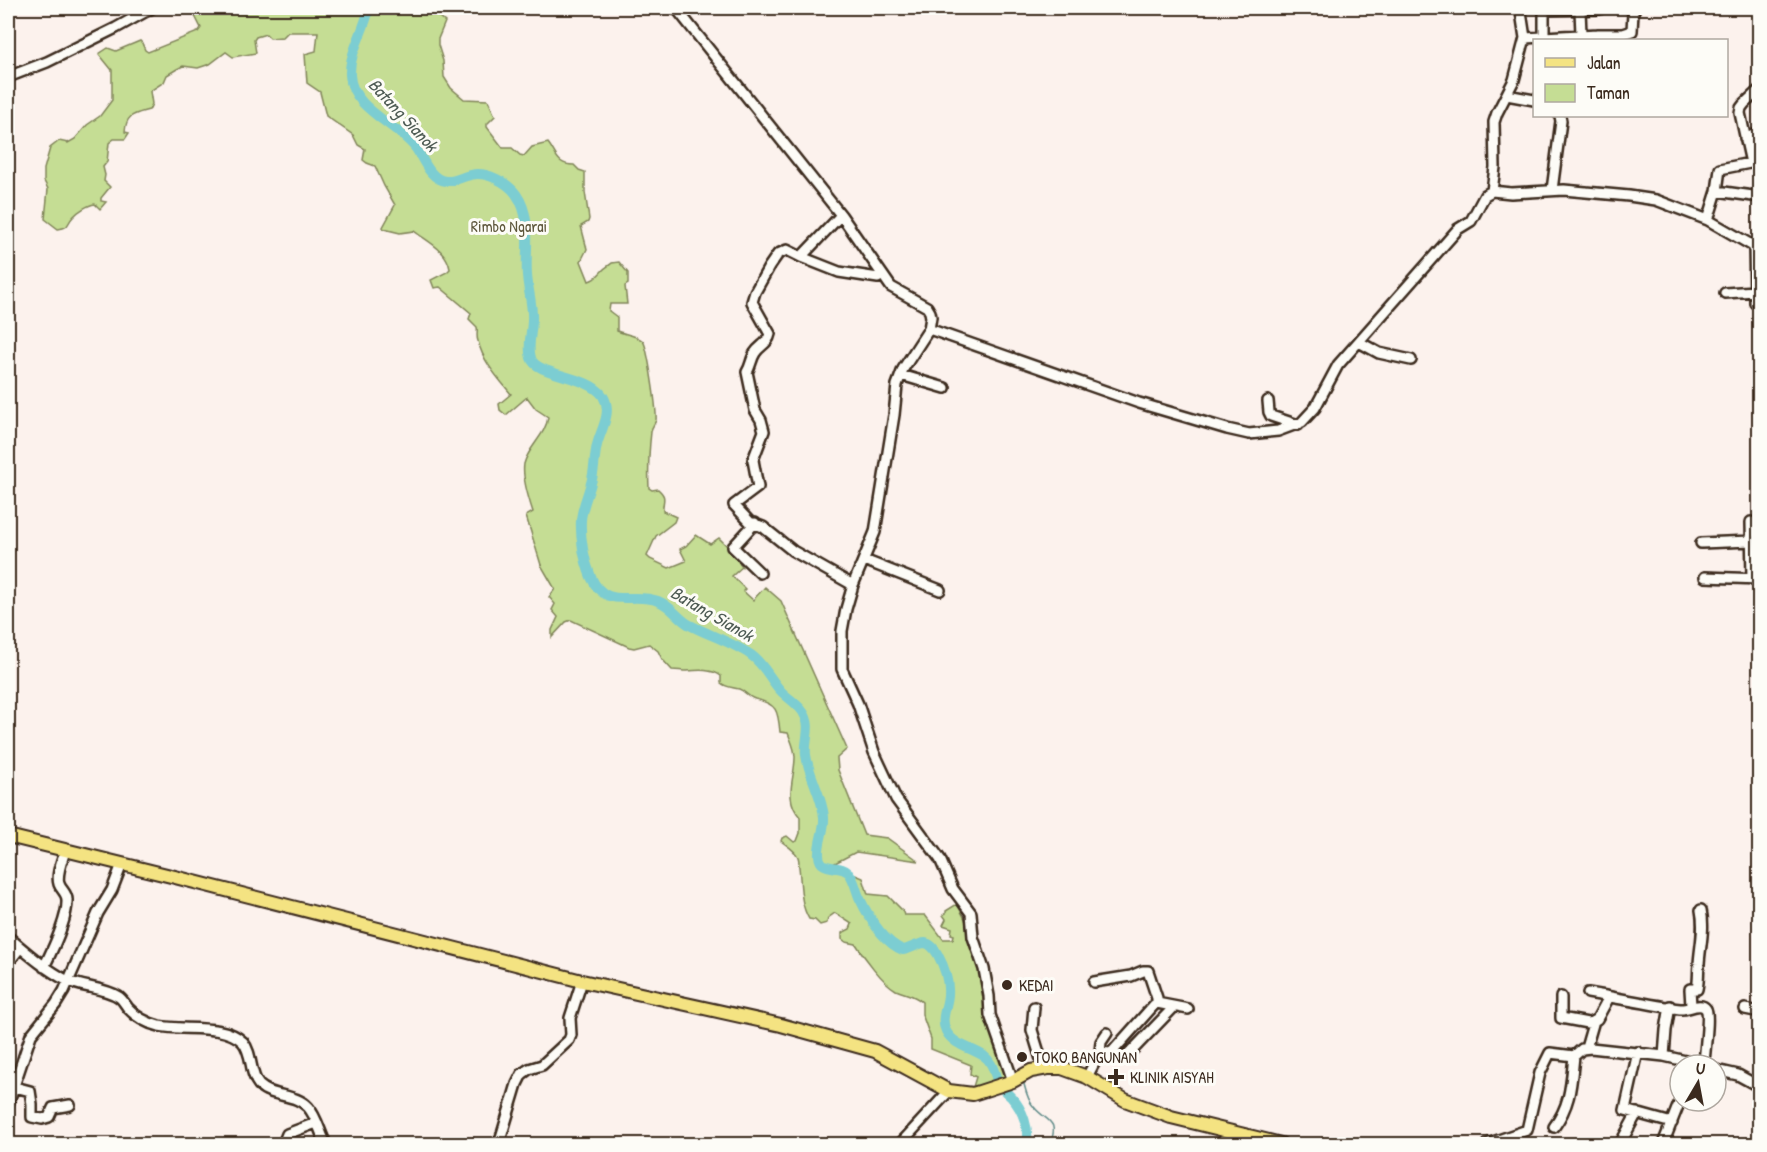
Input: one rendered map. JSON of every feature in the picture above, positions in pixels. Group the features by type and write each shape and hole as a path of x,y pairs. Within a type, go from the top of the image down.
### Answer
{"main road":[{"path":"8,836 582,981 758,1019 875,1051 949,1091 973,1094 1013,1081 1031,1071 1062,1068 1088,1077 1125,1100 1171,1117 1281,1144"}],"street":[{"path":"8,77 47,62 152,8"},
{"path":"676,8 841,215 891,287 927,308 932,317 929,329 897,385 875,532 853,585 846,609 842,631 842,669 858,704 874,752 897,799 940,859 953,888 971,912 973,937 986,978 990,1015 1013,1081"},
{"path":"1492,192 1495,167 1494,122 1514,80 1525,38 1521,12 1523,8"},
{"path":"1525,38 1581,34 1598,37 1623,34 1632,31 1635,8"},
{"path":"1544,36 1544,10 1600,9"},
{"path":"1580,10 1581,34"},
{"path":"1708,220 1717,191 1720,168 1755,162 1745,138 1741,108 1759,90"},
{"path":"1507,95 1533,100"},
{"path":"1552,190 1560,117"},
{"path":"1745,138 1760,133"},
{"path":"929,329 1139,403 1227,429 1249,434 1278,431 1298,425 1316,408 1338,365 1458,229 1471,221 1485,195 1492,192 1552,190 1656,200 1708,220 1757,248 1755,303"},
{"path":"1717,191 1760,197"},
{"path":"801,257 841,215"},
{"path":"853,585 793,551 763,526 745,518 734,505 758,487 753,460 764,430 755,410 747,372 756,351 769,341 771,334 752,302 755,292 778,254 787,250 839,272 878,278 881,274"},
{"path":"1725,292 1755,291"},
{"path":"1359,342 1379,353 1411,360"},
{"path":"901,375 945,388"},
{"path":"1268,401 1271,416 1298,425"},
{"path":"1705,577 1756,579 1751,522"},
{"path":"755,524 733,547 760,573"},
{"path":"1701,543 1751,541"},
{"path":"864,560 940,590"},
{"path":"44,967 53,951 67,909 67,896 58,880 65,851"},
{"path":"8,1104 31,1035 56,1004 68,982 95,918 112,890 122,864"},
{"path":"1588,993 1686,1009 1698,984 1703,929 1701,910"},
{"path":"8,937 44,967 68,982 98,989 118,997 145,1021 177,1029 225,1031 242,1042 249,1054 255,1079 268,1091 287,1095 303,1102 311,1112 326,1144"},
{"path":"8,963 20,948"},
{"path":"1094,982 1148,971 1157,1004"},
{"path":"499,1144 522,1074 542,1065 569,1041 570,1018 582,981"},
{"path":"1561,997 1561,1018 1590,1023 1597,1019 1609,997"},
{"path":"1691,997 1707,1011 1705,1053"},
{"path":"1088,1077 1105,1053 1154,1005 1188,1009"},
{"path":"1105,1053 1125,1059 1174,1006"},
{"path":"1664,1056 1670,1006"},
{"path":"1034,1007 1032,1030 1044,1069"},
{"path":"1745,1008 1760,1012"},
{"path":"1586,1048 1593,1026 1590,1023"},
{"path":"1105,1053 1101,1042 1107,1033"},
{"path":"1554,1127 1566,1108 1574,1056 1582,1049 1638,1052 1668,1057"},
{"path":"1638,1052 1625,1110 1672,1123"},
{"path":"1487,1144 1527,1130 1540,1073 1550,1053 1574,1056"},
{"path":"1728,1073 1738,1075 1760,1087"},
{"path":"15,1087 30,1090 32,1117 46,1119 53,1107 70,1105"},
{"path":"900,1144 949,1091"},
{"path":"1620,1144 1637,1113"},
{"path":"1663,1144 1676,1113"},
{"path":"283,1144 287,1134 316,1124"}],"green space":[{"name":"Rimbo Ngarai","path":"191,8 428,8 445,22 438,39 444,77 451,88 464,99 488,100 495,116 487,127 503,148 512,148 524,156 532,147 548,143 560,161 574,165 585,172 589,219 581,226 587,249 581,261 589,281 612,263 619,262 628,273 628,284 625,286 627,304 610,304 609,311 617,317 617,331 637,337 643,341 645,346 656,414 650,439 649,488 658,489 661,492 664,497 663,511 676,517 674,522 656,536 647,556 669,568 686,561 680,549 696,535 710,544 719,538 742,567 732,576 745,589 743,591 753,600 765,587 781,601 847,749 837,758 838,770 864,835 887,838 919,861 856,852 831,865 863,878 868,894 888,896 904,915 925,915 943,939 953,939 952,928 943,925 946,919 943,915 957,904 973,943 1012,1073 1027,1077 970,1097 976,1077 970,1074 971,1065 931,1049 931,1039 922,1014 922,1002 896,990 874,969 856,944 842,939 842,933 850,929 852,924 835,913 828,918 827,923 820,925 815,920 809,919 802,901 798,857 781,841 787,836 794,842 797,841 800,833 800,817 792,803 791,795 795,765 794,748 788,733 780,732 777,713 772,706 741,690 723,685 721,676 714,672 672,670 658,651 649,644 629,647 571,620 566,622 552,637 552,630 558,617 552,610 555,604 549,597 555,589 541,565 526,516 533,512 526,488 524,469 526,458 544,430 548,417 536,409 527,397 506,415 500,410 499,404 511,394 483,356 477,339 477,327 469,319 471,313 440,287 434,288 431,280 450,269 445,257 436,247 414,231 400,233 384,229 395,205 375,166 363,160 365,149 358,145 353,135 326,116 320,92 307,83 305,54 316,51 318,32 288,32 283,37 270,38 266,34 254,40 256,53 233,57 226,52 210,64 198,68 183,66 167,75 164,82 150,91 152,104 149,110 129,118 125,132 129,133 125,139 114,139 109,143 107,162 103,167 104,181 110,187 101,198 101,201 106,202 100,209 95,204 83,209 71,219 67,226 62,228 58,229 45,219 48,189 44,181 44,169 50,148 59,141 68,143 75,139 87,125 100,116 112,100 112,70 99,54 108,48 116,51 140,41 148,52 198,32 201,28"}],"waterway":[{"name":"Batang Sianok","path":"369,8 350,66 352,87 358,98 409,141 436,177 449,181 477,174 489,176 502,182 516,194 525,213 526,223 527,275 532,314 531,358 542,369 596,389 606,402 607,414 597,445 592,478 581,520 583,549 591,577 604,594 612,597 648,598 658,601 688,624 751,655 760,663 780,690 801,709 807,723 806,755 824,817 819,850 820,861 827,866 841,868 849,873 867,912 889,941 903,950 925,943 934,949 943,965 948,985 944,1027 953,1040 984,1056 990,1062 1000,1086 1016,1103 1022,1114 1026,1126 1027,1144"},
{"path":"1024,1084 1032,1105 1052,1125 1053,1136 1050,1144"}],"place":[{"name":"KEDAI","path":"1007,985"},
{"name":"TOKO BANGUNAN","path":"1022,1057"},
{"name":"KLINIK AISYAH","path":"1116,1077"}]}
